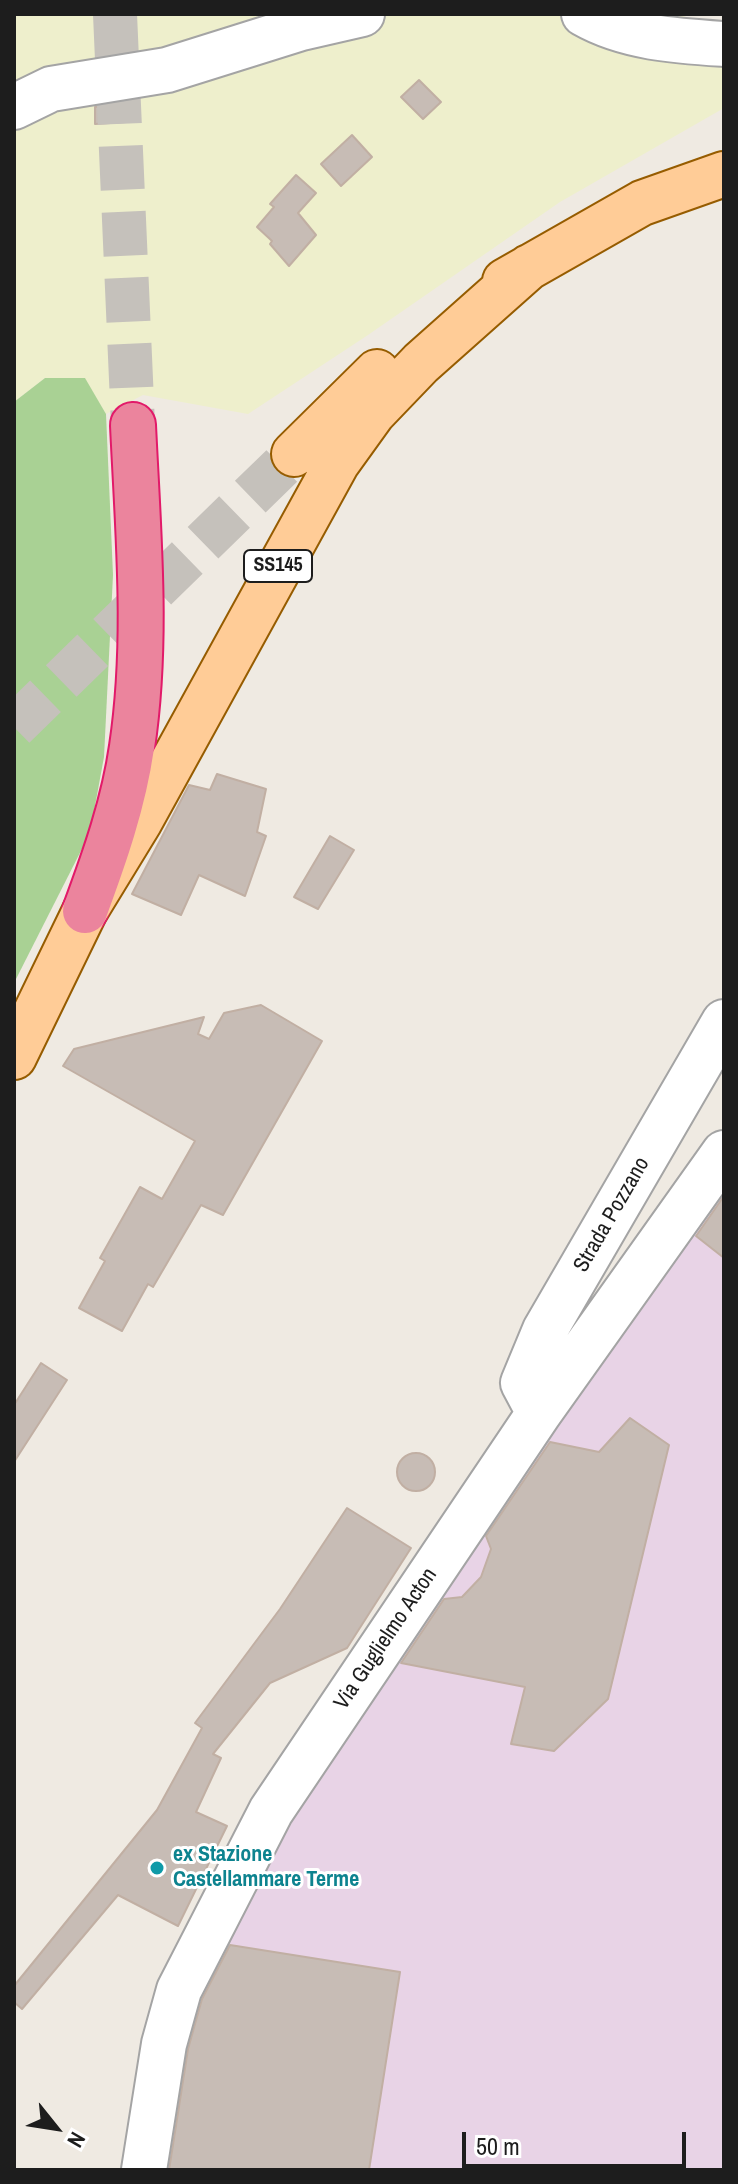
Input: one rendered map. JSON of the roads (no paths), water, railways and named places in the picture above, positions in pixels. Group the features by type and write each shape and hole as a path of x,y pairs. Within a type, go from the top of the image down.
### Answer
{"highway":[{"path":"85,911 122,798 139,695 141,634 133,425"}],"main road":[{"name":"SS145","path":"294,454 381,369 431,327 642,203 724,174"},
{"name":"SS145","path":"14,1057 85,911 140,821 337,463 373,413 421,363 529,267"}],"street":[{"path":"14,107 51,89 167,70 301,28 362,14"},
{"path":"584,14 597,22 625,31 677,41 724,44"},
{"name":"Strada Pozzano","path":"539,1413 523,1383 545,1330 724,1022"},
{"name":"Via Guglielmo Acton","path":"144,2170 164,2044 179,1990 271,1811 539,1413 724,1153"}],"tunnel":[{"path":"115,14 133,425"},
{"path":"14,727 294,454"}],"place":[{"name":"ex Stazione Castellammare Terme","path":"157,1868"}]}
